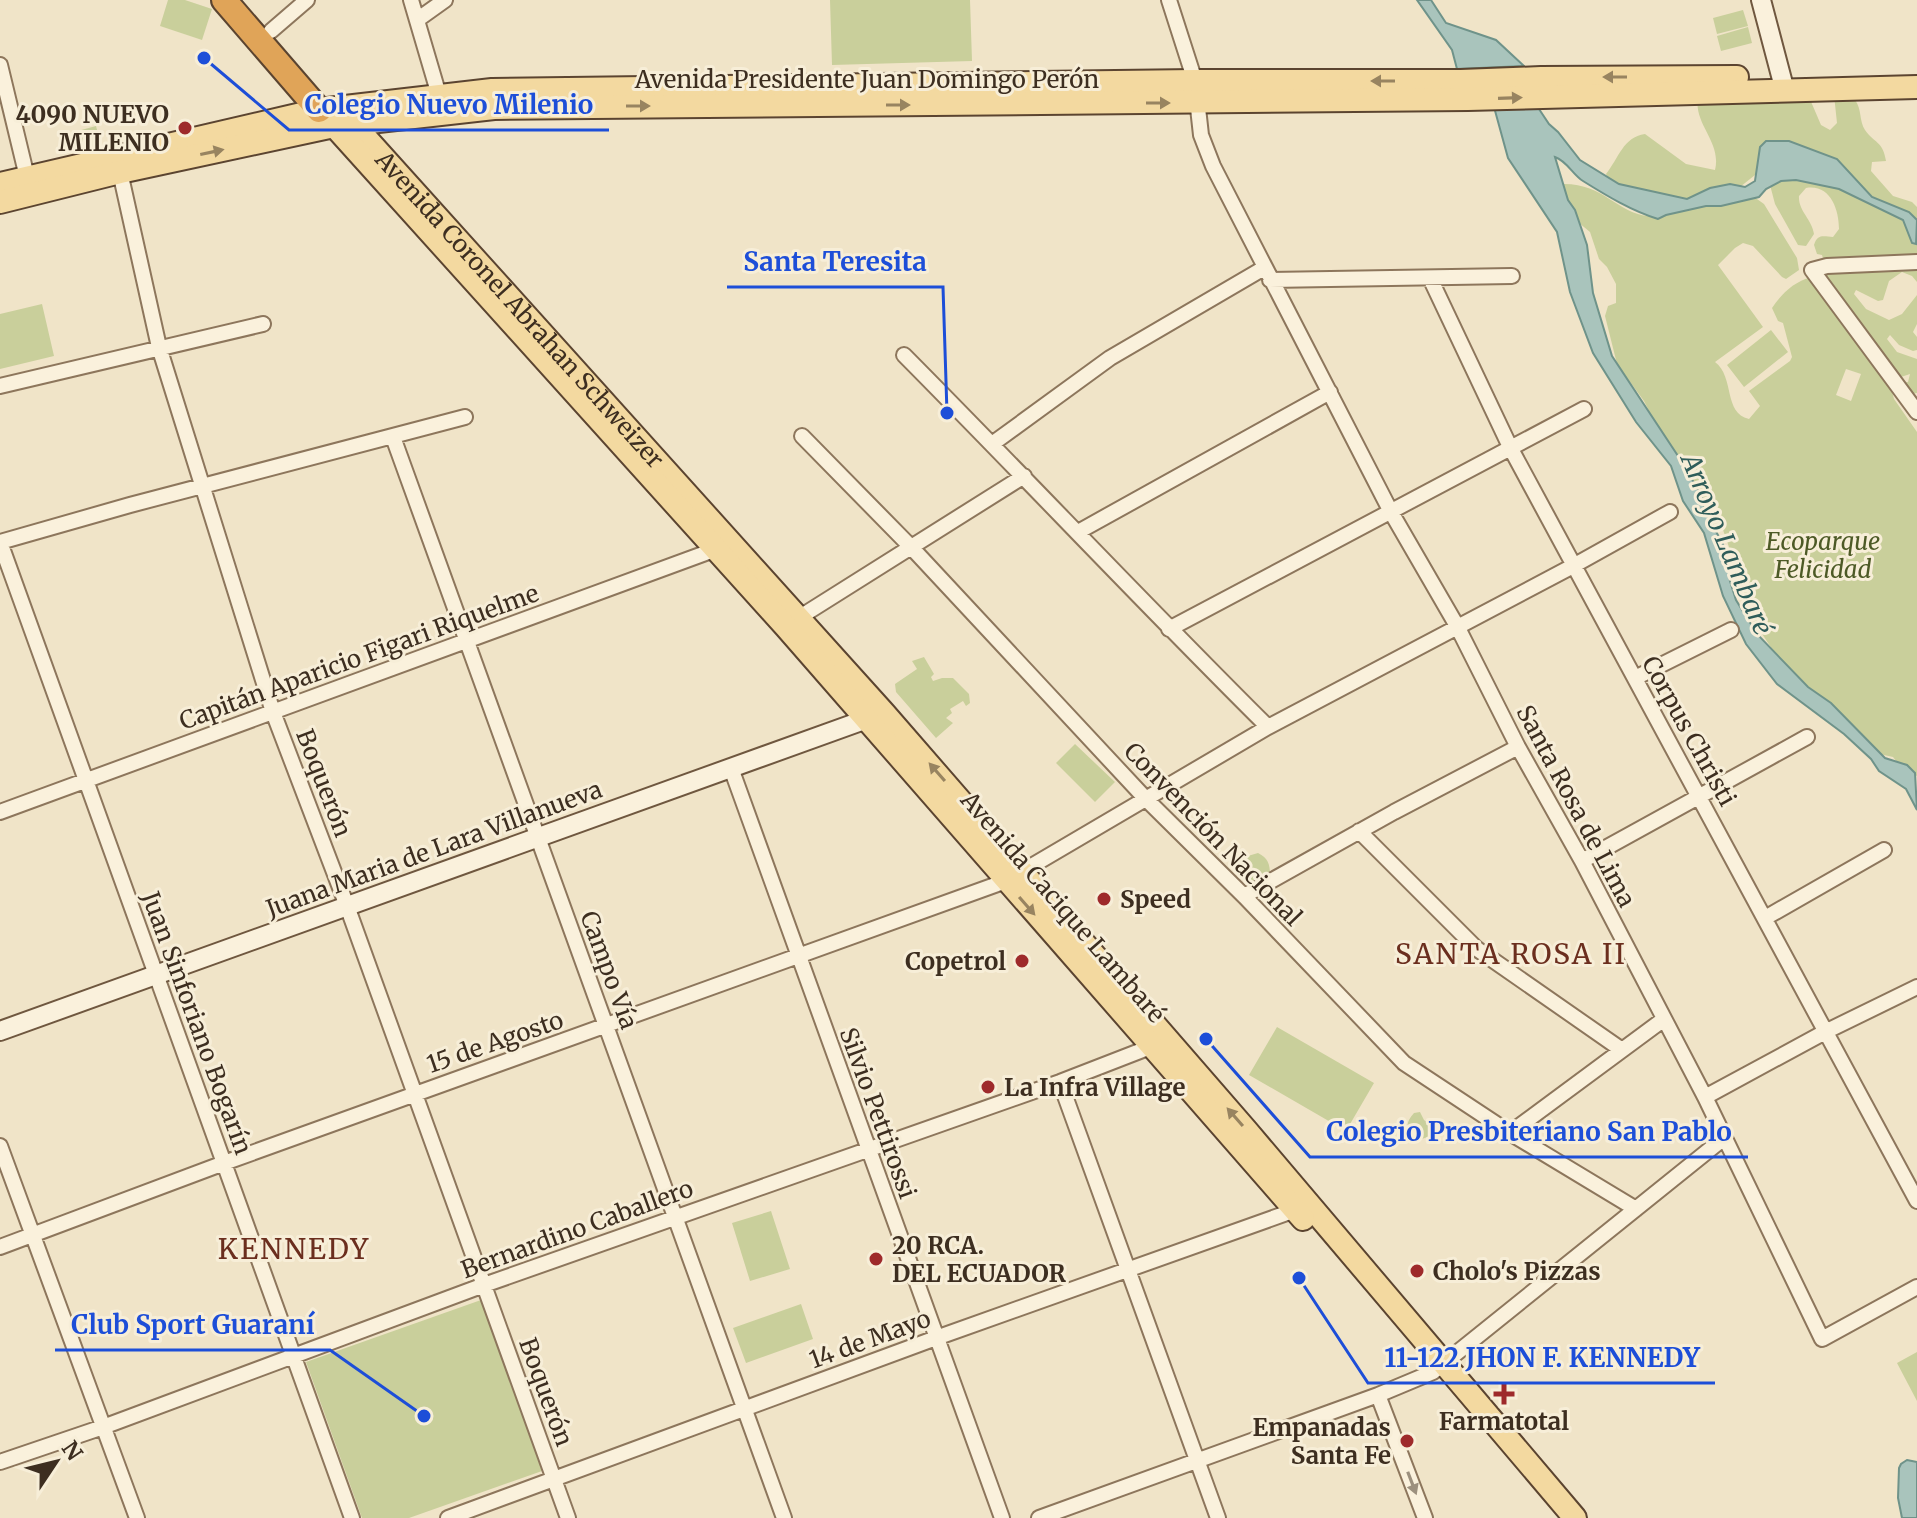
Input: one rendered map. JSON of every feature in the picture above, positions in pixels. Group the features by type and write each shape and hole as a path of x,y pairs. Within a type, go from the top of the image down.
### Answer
{"highway":[{"name":"Avenida Coronel Abrahan Schweizer","path":"224,0 336,116"},
{"name":"Avenida Coronel Abrahan Schweizer","path":"244,0 336,116"}],"main road":[{"name":"Avenida Presidente Juan Domingo Perón","path":"0,202 336,116 392,120 492,90 605,97 1464,90 1909,80"},
{"name":"Avenida Presidente Juan Domingo Perón","path":"0,184 142,150 336,116 442,104"},
{"name":"Avenida Coronel Abrahan Schweizer","path":"336,116 389,163 725,546"},
{"name":"Avenida Coronel Abrahan Schweizer","path":"336,116 725,546 800,617"},
{"path":"389,163 381,138 392,120"},
{"name":"Avenida Cacique Lambaré","path":"725,546 1440,1368 1575,1518"},
{"name":"Avenida Cacique Lambaré","path":"800,617 876,716"},
{"name":"Avenida Cacique Lambaré","path":"1440,1368 1557,1518"}],"street":[{"path":"271,31 307,0"},
{"path":"411,0 442,104"},
{"path":"417,20 445,0"},
{"name":"Santa Rosa de Lima","path":"1169,0 1196,92 1201,135 1213,166 1391,512 1457,626 1705,1097 1822,1339 1917,1287"},
{"path":"1761,0 1783,84"},
{"path":"0,65 27,177"},
{"path":"120,172 127,161 142,150"},
{"name":"Boquerón","path":"120,172 159,347 273,712 347,906 568,1518"},
{"path":"1917,262 1827,266 1812,270 1917,412"},
{"path":"992,444 1110,358 1267,274 1430,278 1512,276"},
{"name":"Corpus Christi","path":"1430,278 1511,449 1917,1201"},
{"path":"0,386 263,324"},
{"path":"904,355 1268,727"},
{"path":"1078,532 1330,392"},
{"path":"1169,629 1584,409"},
{"path":"0,542 465,417"},
{"name":"Convención Nacional","path":"802,436 912,548 1145,798 1404,1063 1510,1133 1636,1209"},
{"name":"Campo Vía","path":"393,437 784,1518"},
{"path":"800,617 1024,476"},
{"name":"15 de Agosto","path":"0,1247 1015,877 1268,727 1670,512"},
{"name":"Juan Sinforiano Bogarín","path":"0,542 352,1518"},
{"name":"Capitán Aparicio Figari Riquelme","path":"0,812 725,546"},
{"path":"1635,678 1731,630"},
{"name":"Juana Maria de Lara Villanueva","path":"0,1031 876,716"},
{"path":"1582,861 1807,737"},
{"path":"1244,896 1518,747"},
{"name":"Silvio Pettirossi","path":"731,768 1002,1518"},
{"path":"1359,831 1477,949 1622,1050"},
{"path":"1765,918 1884,850"},
{"path":"1705,1097 1825,1032 1917,987"},
{"path":"1510,1133 1664,1019"},
{"name":"Bernardino Caballero","path":"0,1462 103,1427 484,1285 1060,1082 1160,1043"},
{"path":"1060,1082 1218,1518"},
{"path":"1039,1518 1378,1395 1440,1368 1724,1138"},
{"path":"0,1146 137,1518"},
{"name":"14 de Mayo","path":"448,1518 936,1338 1302,1208"},
{"path":"1378,1395 1425,1518"}],"green space":[{"path":"168,0 185,0 212,9 202,40 160,26"},
{"path":"830,0 970,0 972,61 832,65"},
{"path":"1743,10 1748,26 1717,34 1713,18"},
{"path":"1748,27 1752,43 1721,51 1717,36"},
{"name":"Ecoparque Felicidad","path":"1834,95 1855,100 1865,130 1885,154 1886,161 1872,162 1871,171 1893,196 1912,202 1917,207 1917,282 1902,272 1889,281 1883,300 1878,301 1856,290 1854,294 1866,309 1889,320 1902,314 1917,295 1917,324 1913,332 1917,337 1917,350 1899,345 1890,335 1887,339 1897,352 1917,359 1917,393 1912,394 1903,383 1908,382 1910,374 1896,375 1843,307 1828,279 1822,255 1817,254 1814,245 1819,237 1833,237 1839,229 1832,200 1814,188 1806,188 1799,196 1814,234 1806,246 1798,245 1775,204 1770,185 1760,171 1740,187 1764,204 1797,258 1799,270 1786,279 1753,246 1743,243 1718,265 1763,327 1715,362 1725,376 1736,410 1749,419 1760,406 1749,391 1792,357 1783,323 1778,321 1772,308 1789,289 1811,277 1890,383 1894,399 1917,432 1917,776 1900,766 1893,757 1875,753 1810,692 1772,649 1743,605 1734,587 1729,547 1722,527 1667,447 1644,401 1617,364 1605,316 1608,306 1616,303 1616,284 1599,259 1590,232 1567,213 1560,194 1564,184 1578,185 1600,193 1627,210 1648,216 1611,184 1606,174 1626,144 1645,134 1686,164 1715,170 1715,150 1700,116 1698,96 1809,97 1821,125 1830,130 1837,123","holes":["1846,369 1861,374 1851,401 1836,395"]},
{"path":"96,126 101,145 78,151 74,132"},
{"path":"42,304 54,356 0,369 0,314"},
{"path":"1771,330 1788,352 1744,387 1727,365"},
{"path":"924,657 934,674 931,677 933,681 953,678 969,694 970,703 966,706 963,701 950,709 952,713 946,718 953,723 936,738 896,692 895,684 917,669 912,661"},
{"path":"1075,744 1115,782 1095,802 1056,763"},
{"path":"1258,853 1268,862 1270,875 1256,886 1242,877 1241,858"},
{"path":"1277,1027 1374,1083 1346,1131 1249,1075"},
{"path":"1420,1112 1432,1126 1433,1135 1419,1140 1409,1131 1408,1125 1414,1113"},
{"path":"771,1211 790,1269 750,1281 732,1223"},
{"path":"481,1300 542,1471 409,1518 362,1518 306,1362"},
{"path":"801,1304 813,1339 746,1363 733,1328"},
{"path":"1917,1352 1917,1401 1897,1363"}],"water":[{"path":"1417,0 1431,0 1446,23 1496,40 1524,66 1457,69 1452,50"},
{"path":"1537,106 1580,160 1619,184 1687,199 1710,188 1730,184 1745,187 1755,181 1760,147 1766,141 1789,141 1837,159 1872,197 1909,212 1917,220 1916,244 1912,243 1903,220 1839,189 1796,180 1781,181 1759,197 1721,206 1706,206 1658,219 1601,192 1555,157 1568,200 1575,210 1587,245 1593,293 1612,356 1702,497 1705,511 1726,550 1736,600 1757,634 1808,687 1831,703 1885,758 1907,765 1915,773 1917,810 1906,789 1879,771 1871,759 1844,734 1777,684 1746,644 1723,596 1704,533 1683,501 1671,466 1636,422 1593,353 1570,292 1557,232 1508,158 1494,107"},
{"path":"1907,1460 1917,1462 1917,1518 1902,1518 1898,1498 1899,1468"}],"place":[{"name":"Colegio Nuevo Milenio","path":"204,58"},
{"name":"4090 NUEVO MILENIO","path":"185,128"},
{"name":"Santa Teresita","path":"947,413"},
{"name":"Speed","path":"1104,899"},
{"name":"Copetrol","path":"1022,961"},
{"name":"Colegio Presbiteriano San Pablo","path":"1206,1039"},
{"name":"La Infra Village","path":"988,1087"},
{"name":"20 RCA. DEL ECUADOR","path":"876,1259"},
{"name":"Cholo's Pizzas","path":"1417,1271"},
{"name":"11-122 JHON F. KENNEDY","path":"1299,1278"},
{"name":"Farmatotal","path":"1504,1394"},
{"name":"Club Sport Guaraní","path":"424,1416"},
{"name":"Empanadas Santa Fe","path":"1407,1441"}],"district":[{"name":"SANTA ROSA II","path":"1511,954"},
{"name":"KENNEDY","path":"294,1249"}],"water label":[{"name":"Arroyo Lambaré","path":"1727,544"}]}
